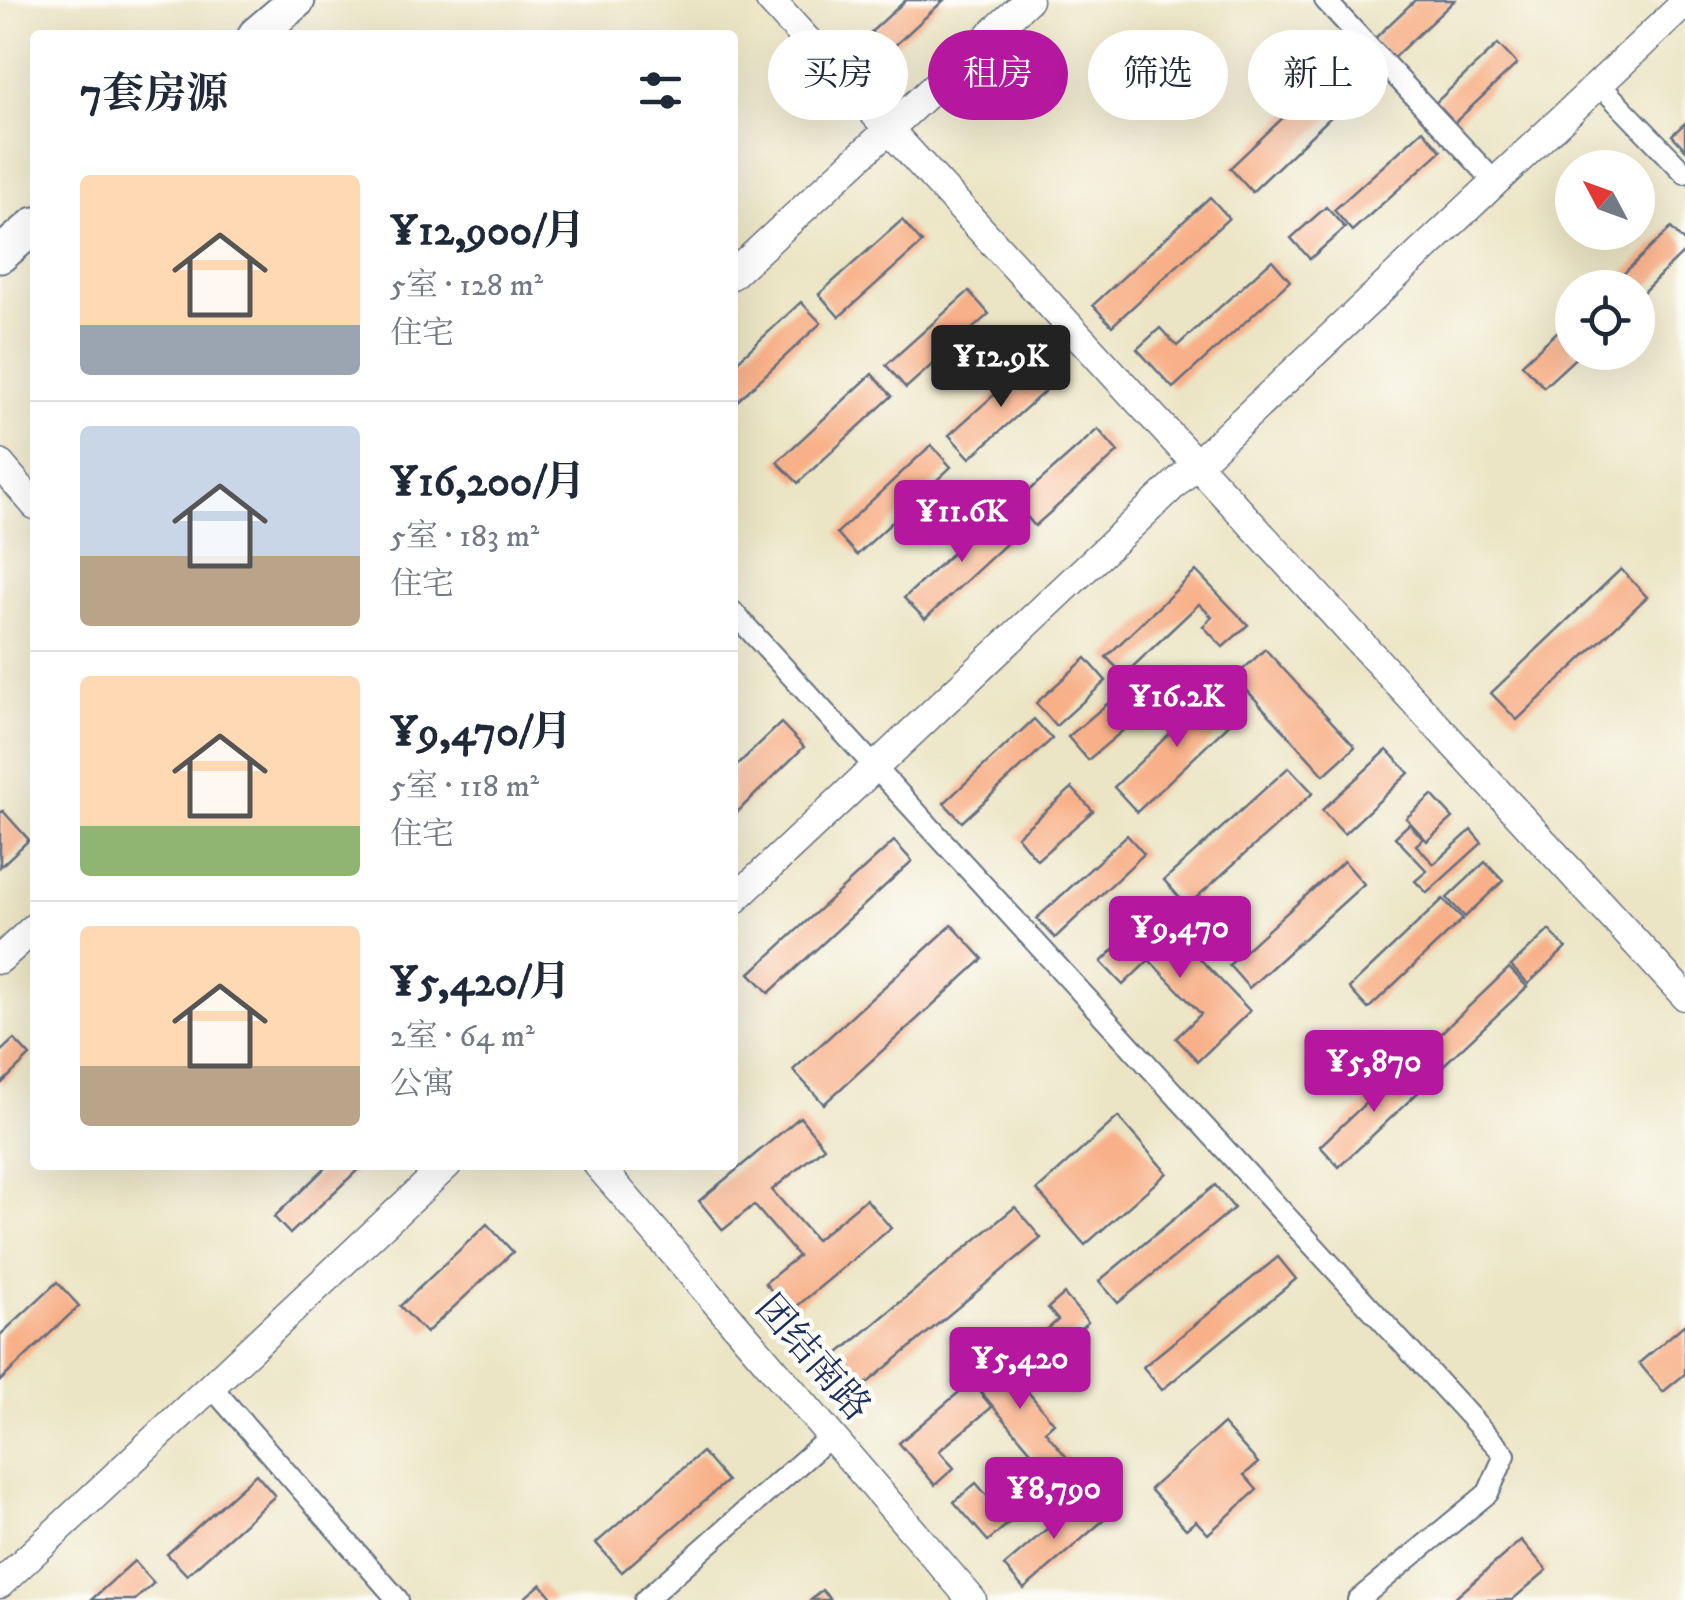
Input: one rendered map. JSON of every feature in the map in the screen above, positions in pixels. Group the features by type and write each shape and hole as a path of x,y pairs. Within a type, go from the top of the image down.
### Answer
{"highway":[{"path":"262,30 297,0"}],"street":[{"path":"770,0 1685,996"},
{"path":"738,269 1028,0"},
{"path":"1324,0 1495,182"},
{"path":"738,896 1685,3"},
{"path":"1599,84 1685,172"},
{"path":"0,464 30,499"},
{"path":"738,618 1504,1455 1488,1492 1358,1600"},
{"path":"0,959 30,932"},
{"path":"0,1584 442,1170"},
{"name":"团结南路","path":"602,1170 972,1600"},
{"path":"209,1384 398,1600"},
{"path":"645,1600 832,1435"}],"building":[{"path":"906,0 944,0 908,33 908,30 873,30"},
{"path":"1415,0 1455,0 1391,60 1388,30 1384,30"},
{"path":"1498,44 1517,64 1451,126 1432,106"},
{"path":"1281,120 1328,120 1252,192 1230,168"},
{"path":"1685,123 1685,149 1672,135"},
{"path":"1423,130 1441,151 1352,231 1334,210"},
{"path":"1210,197 1229,218 1112,326 1093,305"},
{"path":"1326,207 1345,228 1310,259 1291,238"},
{"path":"902,220 922,243 839,317 819,294"},
{"path":"1671,228 1685,243 1685,251 1655,280 1655,270 1627,270 1648,250 1655,250 1655,243"},
{"path":"1272,260 1290,281 1173,388 1137,349 1160,328 1177,346"},
{"path":"969,291 989,314 906,388 886,365"},
{"path":"801,302 821,323 738,400 738,360"},
{"path":"1555,334 1555,370 1562,370 1544,387 1522,364"},
{"path":"1032,361 1053,384 970,458 949,435"},
{"path":"872,374 892,396 798,483 777,462"},
{"path":"1098,429 1118,452 1035,526 1015,503"},
{"path":"931,445 951,467 857,555 837,533"},
{"path":"999,510 1019,532 925,619 904,598"},
{"path":"1621,569 1647,597 1517,720 1491,693"},
{"path":"1196,571 1248,625 1223,647 1203,626 1212,617 1199,604 1124,675 1106,657"},
{"path":"1265,649 1355,747 1324,775 1235,677"},
{"path":"1086,658 1106,681 1056,726 1036,703"},
{"path":"1216,689 1240,714 1137,812 1114,787"},
{"path":"1107,704 1127,727 1088,760 1068,737"},
{"path":"1034,719 1052,739 962,822 944,803"},
{"path":"781,723 804,747 738,811 738,764"},
{"path":"1387,750 1409,773 1344,834 1322,810"},
{"path":"1289,767 1313,793 1187,906 1164,880"},
{"path":"1072,788 1093,811 1037,860 1017,836"},
{"path":"1432,795 1453,818 1427,841 1406,818"},
{"path":"3,811 29,840 0,867 0,813"},
{"path":"1409,824 1423,839 1416,845 1434,864 1471,830 1482,843 1427,893 1415,881 1427,871 1395,837"},
{"path":"1127,835 1144,854 1055,938 1037,918"},
{"path":"894,841 912,861 769,993 750,973"},
{"path":"1344,861 1364,884 1249,988 1229,965"},
{"path":"1485,862 1503,881 1465,917 1447,898"},
{"path":"1443,899 1463,919 1368,1009 1349,988"},
{"path":"1154,911 1250,1011 1198,1061 1176,1038 1201,1014 1149,960 1123,985 1101,962"},
{"path":"952,925 983,959 824,1104 793,1070"},
{"path":"1549,930 1566,948 1528,984 1511,966"},
{"path":"1509,968 1527,987 1431,1077 1414,1059"},
{"path":"14,1039 30,1056 0,1085 0,1052"},
{"path":"1408,1063 1427,1084 1339,1167 1320,1146"},
{"path":"800,1117 824,1147 772,1190 816,1240 866,1199 891,1228 790,1312 765,1283 798,1256 754,1205 723,1230 699,1201"},
{"path":"1118,1117 1167,1173 1085,1245 1037,1190"},
{"path":"323,1170 358,1170 290,1234 274,1217"},
{"path":"1215,1185 1234,1208 1118,1303 1099,1281"},
{"path":"1015,1207 1041,1238 859,1390 833,1358"},
{"path":"487,1224 513,1252 426,1333 400,1306"},
{"path":"1278,1257 1296,1279 1162,1390 1143,1367"},
{"path":"57,1282 79,1306 0,1381 0,1335"},
{"path":"1064,1294 1088,1322 1024,1377 1011,1361 1058,1320 1048,1308"},
{"path":"1685,1324 1685,1374 1663,1392 1639,1363"},
{"path":"998,1356 1054,1423 1045,1431 1069,1460 1051,1475 970,1379"},
{"path":"971,1382 992,1407 939,1451 954,1468 935,1485 899,1443"},
{"path":"1223,1424 1258,1463 1244,1475 1257,1490 1208,1534 1196,1521 1186,1529 1150,1489"},
{"path":"702,1452 727,1481 622,1572 596,1543"},
{"path":"256,1474 275,1496 187,1575 167,1554"},
{"path":"976,1483 1010,1522 988,1541 954,1502"},
{"path":"1085,1496 1105,1519 1024,1589 1004,1566"},
{"path":"1521,1540 1547,1570 1512,1600 1453,1600"},
{"path":"134,1561 154,1583 135,1600 91,1600"},
{"path":"541,1584 554,1600 522,1600"},
{"path":"822,1590 831,1600 811,1600"}]}
